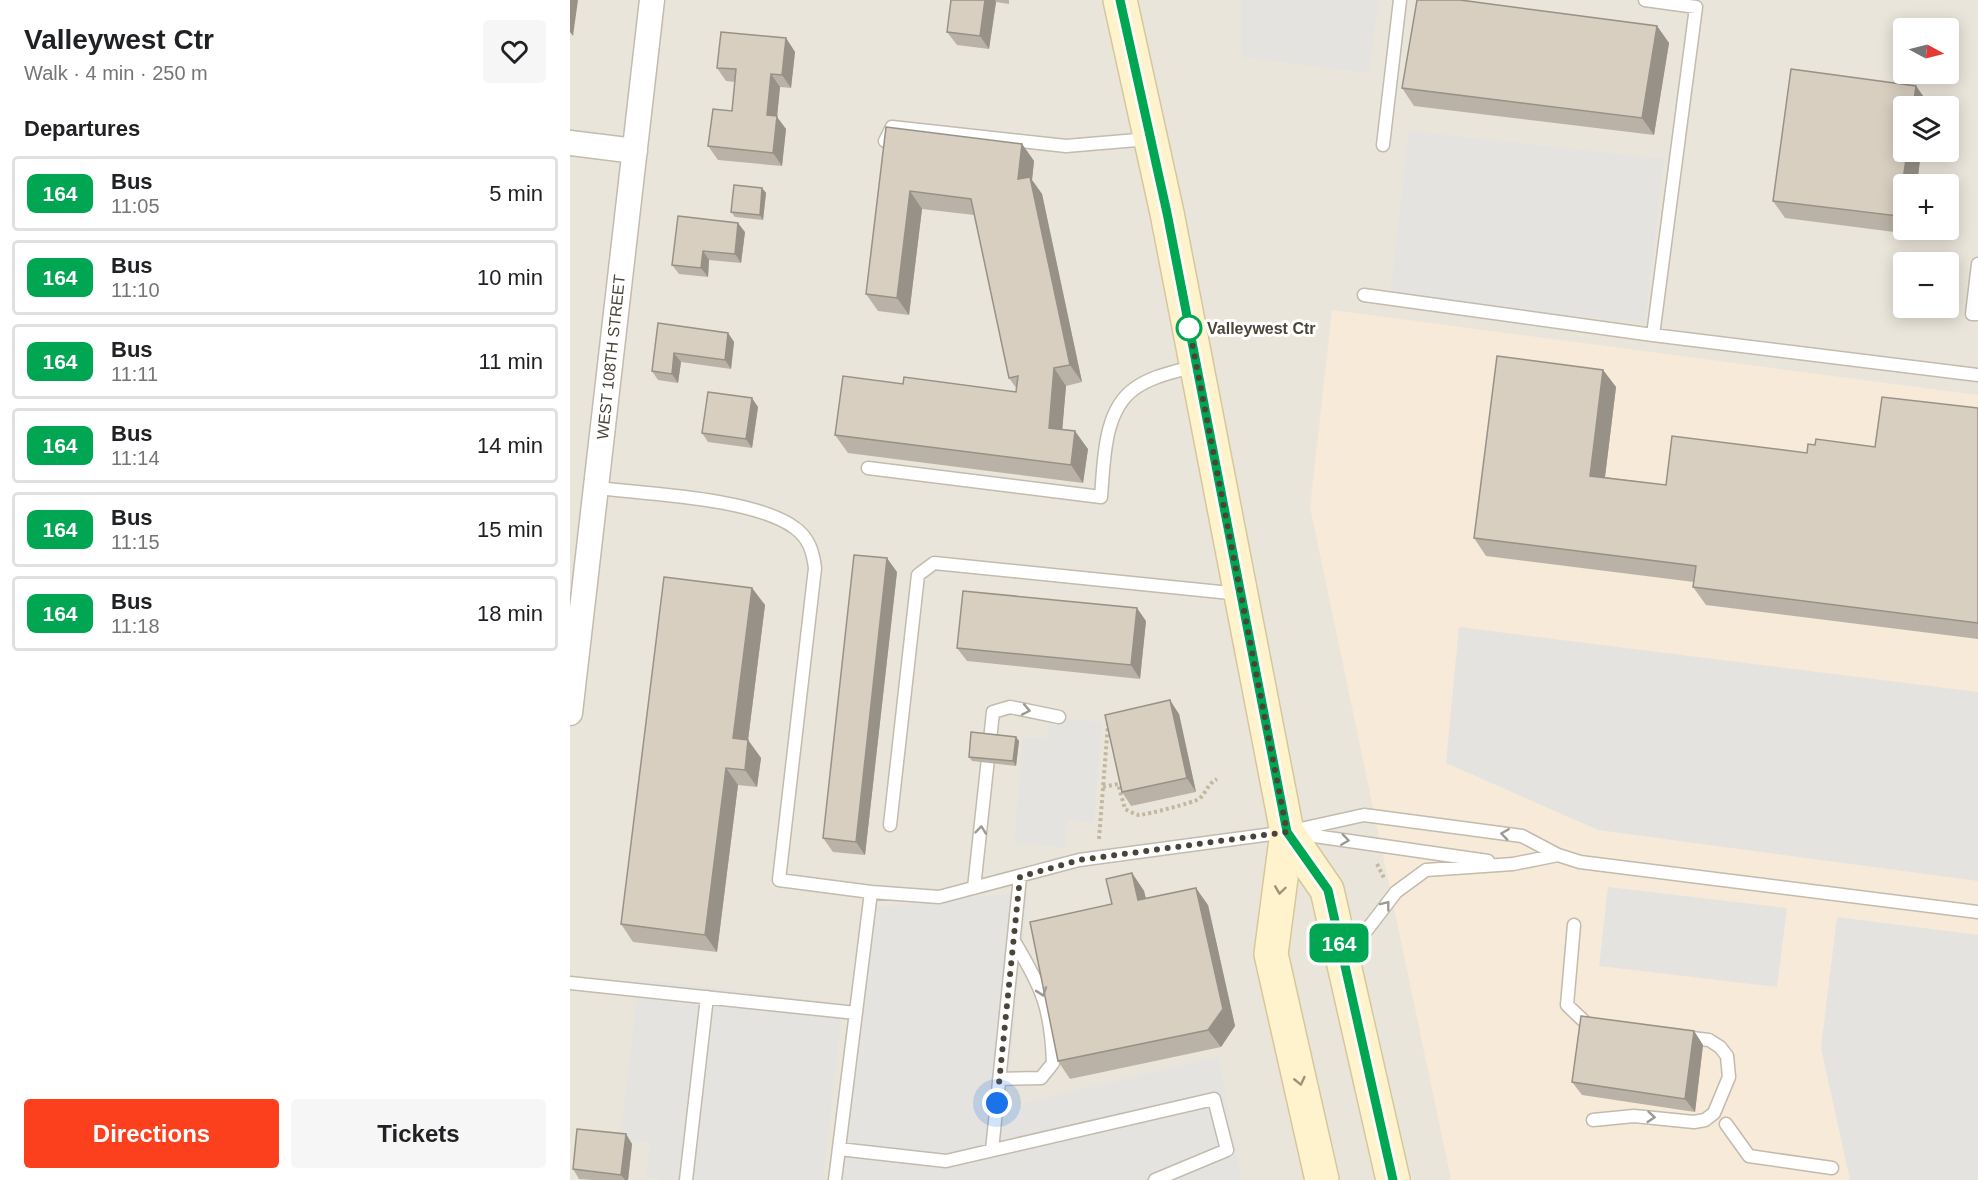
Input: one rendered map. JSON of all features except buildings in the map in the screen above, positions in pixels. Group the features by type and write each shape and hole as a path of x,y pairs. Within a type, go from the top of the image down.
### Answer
{"main road":[{"path":"1120,0 1151,138 1287,832 1271,954 1322,1180"},
{"path":"1287,832 1328,890 1393,1180"}],"street":[{"name":"WEST 108TH STREET","path":"570,713 579,564 597,488 652,0"},
{"path":"570,143 635,151"}],"lane":[{"path":"1383,145 1400,0"},
{"path":"1645,0 1696,7 1653,335"},
{"path":"883,159 886,137 892,127 1066,146 1151,138"},
{"path":"1978,264 1972,314 1978,314"},
{"path":"1364,295 1653,335 1978,375"},
{"path":"868,468 1101,497 1104,455 1119,406 1133,390 1150,380 1196,365"},
{"path":"597,488 748,509 781,519 797,529 812,547 814,568 778,880 871,892 939,897 1079,860 1287,832 1364,815 1381,815 1522,836 1558,855 1580,862 1978,912"},
{"path":"890,825 918,575 934,563 1241,595"},
{"path":"974,888 993,712 1010,707 1059,717"},
{"path":"1287,832 1513,864"},
{"path":"1346,973 1369,926 1396,892 1426,870 1513,864 1558,855"},
{"path":"992,1150 1020,877"},
{"path":"835,1180 871,892"},
{"path":"1574,925 1567,1005 1587,1024 1609,1027"},
{"path":"999,1079 1041,1078 1053,1063 1052,1027 1041,987 1014,940"},
{"path":"570,983 856,1013"},
{"path":"686,1180 707,997"},
{"path":"1593,1120 1635,1116 1694,1122 1705,1120 1714,1113 1729,1077 1726,1056 1720,1047 1709,1040 1676,1036"},
{"path":"839,1149 946,1161 1214,1099 1227,1150 1155,1180"},
{"path":"1726,1124 1749,1156 1832,1168"}],"path":[{"path":"1098,858 1109,716"},
{"path":"1103,787 1118,784 1125,810 1138,815 1177,805 1192,804 1201,798 1208,784 1218,779"},
{"path":"1374,858 1380,873 1386,880"}],"shaded area":[{"path":"570,0 1978,0 1978,1180 570,1180"},
{"path":"1241,0 1379,0 1369,73 1241,57"},
{"path":"1409,131 1664,159 1645,324 1390,294"},
{"path":"1332,310 1978,395 1978,1180 1451,1180 1310,507"},
{"path":"1459,627 1978,692 1978,881 1598,830 1446,763"},
{"path":"1049,717 1102,722 1094,822 1067,820 1065,848 1014,843 1023,737 1047,739"},
{"path":"1608,887 1787,908 1777,987 1599,966"},
{"path":"1028,892 1006,1108 1218,1056 1242,1180 842,1180 874,907"},
{"path":"1837,917 1978,935 1978,1180 1850,1180 1821,1048"},
{"path":"639,979 843,1004 823,1180 665,1180 646,1177 650,1143 620,1139"}],"bus line":[{"name":"164","path":"1120,0 1167,213 1287,832 1328,890 1393,1180"}],"place":[{"name":"Valleywest Ctr","path":"1189,328"}],"route":[{"path":"997,1103 1020,877 1079,860 1287,832 1188,322 1189,328"}]}
